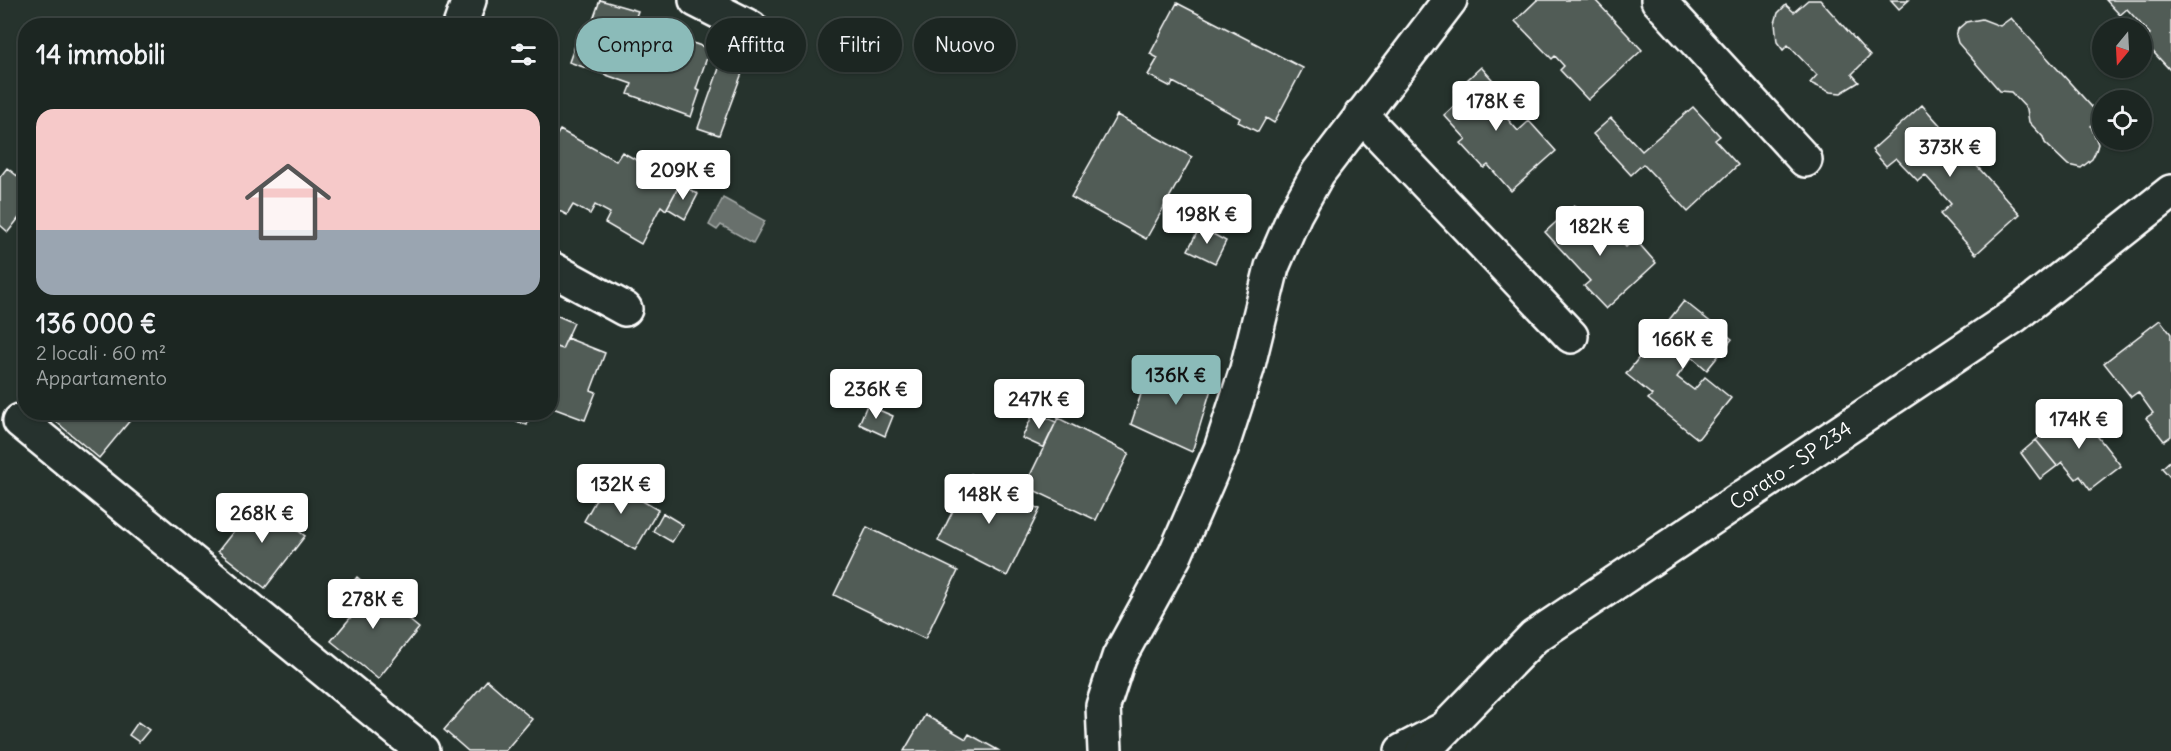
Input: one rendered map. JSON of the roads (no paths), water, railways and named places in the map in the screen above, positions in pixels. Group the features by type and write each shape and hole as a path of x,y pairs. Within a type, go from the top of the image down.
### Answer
{"street":[{"path":"463,18 469,0"},
{"path":"696,0 731,18"},
{"path":"1105,751 1103,706 1119,657 1175,555 1221,449 1247,369 1272,267 1295,214 1318,173 1450,0"},
{"path":"1658,0 1804,160"},
{"path":"1361,115 1571,336"},
{"name":"Corato - SP 234","path":"1402,751 1432,741 1534,637 2014,316 2171,192"},
{"path":"558,272 625,309"},
{"path":"20,421 423,751"}]}
